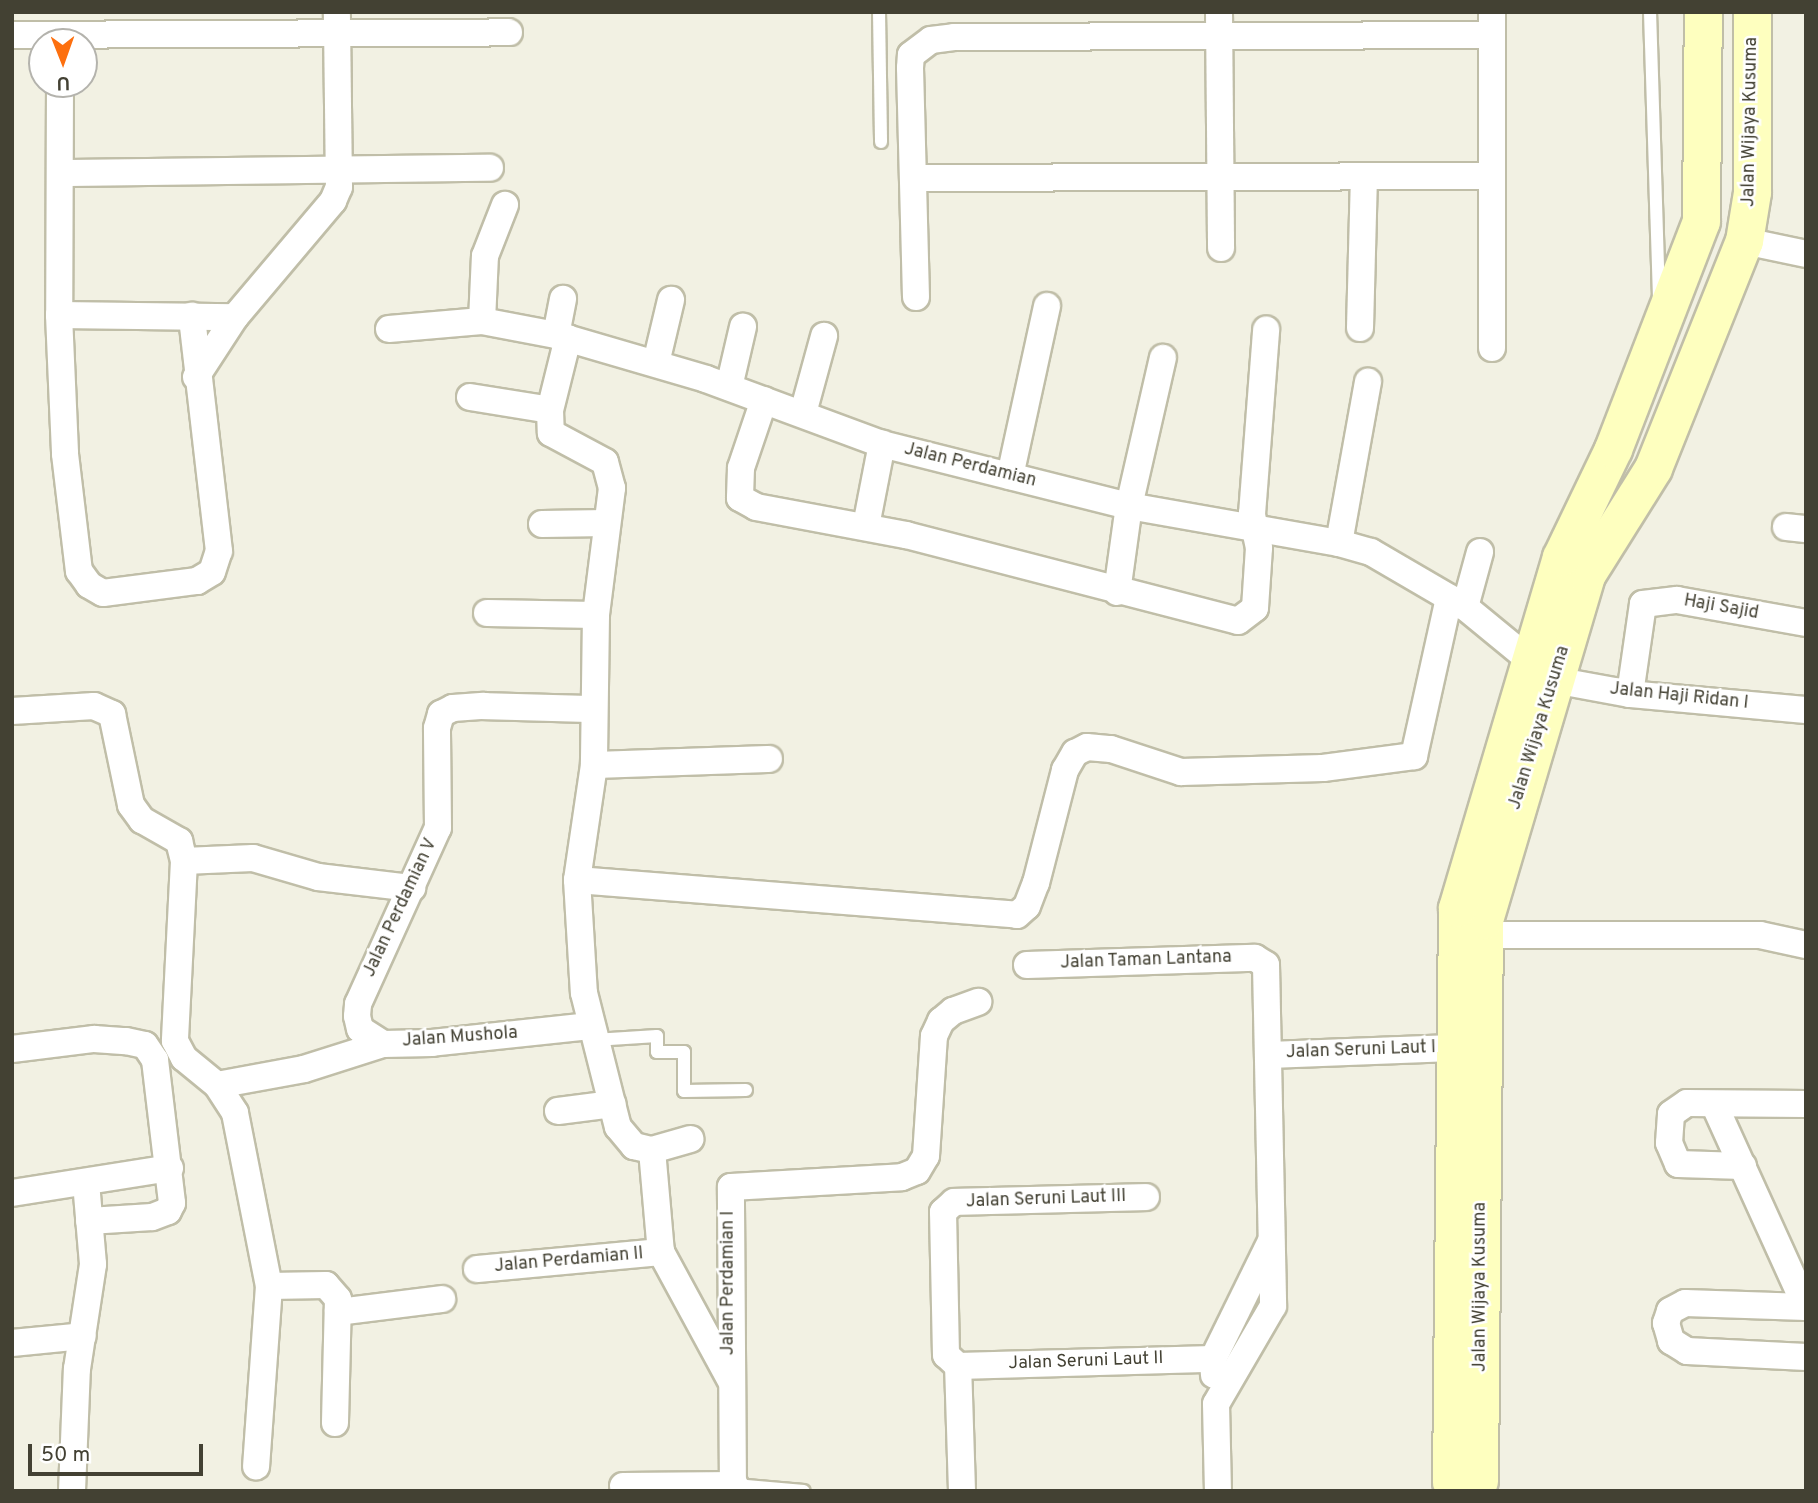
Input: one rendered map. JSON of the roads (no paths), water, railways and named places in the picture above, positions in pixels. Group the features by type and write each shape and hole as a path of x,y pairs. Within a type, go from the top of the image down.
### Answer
{"street":[{"path":"98,37 337,23 509,32"},
{"path":"196,377 235,317 333,201 340,172 337,23"},
{"path":"916,297 911,55 931,40 1219,24 1492,23 1492,348"},
{"path":"1219,24 1221,248"},
{"name":"Jalan Wijaya Kusuma","path":"1466,1486 1483,935 1489,897 1541,671 1561,557 1613,449 1701,221 1703,24"},
{"path":"1703,24 1724,51 1739,48 1752,25"},
{"name":"Jalan Wijaya Kusuma","path":"1466,1486 1453,1048 1457,908 1541,671 1595,555 1653,468 1744,241 1752,192 1752,25"},
{"path":"1703,80 1725,65 1741,69 1752,81"},
{"path":"61,98 59,314 65,454 79,571 89,585 103,593 197,582 212,572 219,551 196,377 192,316"},
{"path":"62,173 340,172 490,168"},
{"path":"914,178 1492,176"},
{"path":"1360,327 1363,177"},
{"path":"482,321 485,256 505,205"},
{"path":"1744,241 1806,254"},
{"path":"563,299 562,337 550,410 554,438 605,462 610,473 596,615 594,765 577,880 576,922 592,1033 623,1137 634,1146 652,1150 690,1139"},
{"path":"656,363 671,300"},
{"path":"1010,476 1047,306"},
{"path":"59,314 235,317"},
{"name":"Jalan Perdamian","path":"389,328 482,321 562,337 729,387 882,444 1129,506 1339,543 1371,552 1457,603 1541,671"},
{"path":"729,387 743,327"},
{"path":"764,400 741,468 740,498 774,512 866,526 1231,621 1244,619 1255,608 1259,548 1254,529 1266,330"},
{"path":"803,413 824,336"},
{"path":"1118,592 1129,506 1163,358"},
{"path":"1339,543 1368,382"},
{"path":"470,397 550,410"},
{"path":"866,526 882,444"},
{"path":"542,524 607,523"},
{"path":"577,880 1017,915 1027,906 1036,883 1065,770 1075,753 1087,747 1111,749 1181,772 1323,768 1414,756 1457,603 1480,552"},
{"name":"Haji Sajid","path":"1630,694 1643,604 1676,600 1806,623"},
{"path":"487,613 596,615"},
{"name":"Jalan Haji Ridan I","path":"1541,671 1630,694 1806,710"},
{"path":"12,711 94,706 112,714 131,805 142,820 179,841 184,862 175,1041 184,1058 217,1085 235,1113 269,1286 264,1398 256,1467"},
{"name":"Jalan Perdamian V","path":"358,1004 438,828 436,728 441,714 453,708 484,706 594,709"},
{"path":"594,765 769,759"},
{"path":"184,862 253,858 318,877 412,888"},
{"path":"1483,935 1760,935 1806,945"},
{"name":"Jalan Taman Lantana","path":"1027,965 1255,958 1264,962"},
{"name":"Jalan Seruni Laut I","path":"1216,1404 1273,1306 1268,970 1264,962"},
{"name":"Jalan Perdamian I","path":"734,1488 730,1379 731,1187 902,1177 917,1171 926,1156 934,1036 941,1021 953,1011 978,1002"},
{"name":"Jalan Mushola","path":"358,1004 360,1029 383,1044 592,1033"},
{"path":"12,1049 94,1039 145,1045 155,1060 170,1168 172,1203 168,1210 152,1217 89,1221"},
{"path":"217,1085 304,1069 383,1044"},
{"name":"Jalan Seruni Laut I","path":"1269,1055 1453,1048"},
{"path":"1743,1166 1688,1167 1673,1158 1671,1114 1687,1103 1806,1104"},
{"path":"558,1111 613,1104"},
{"path":"1714,1104 1806,1307 1685,1303 1670,1311 1666,1323 1671,1341 1687,1352 1806,1357"},
{"path":"652,1150 660,1252 730,1379"},
{"path":"12,1193 170,1168"},
{"path":"72,1491 76,1369 92,1275 86,1182"},
{"name":"Jalan Seruni Laut III","path":"962,1491 958,1366 946,1355 943,1212 954,1202 1146,1197"},
{"name":"Jalan Seruni Laut I","path":"1218,1491 1213,1359 1272,1239"},
{"name":"Jalan Perdamian II","path":"477,1269 660,1252"},
{"path":"269,1286 326,1285 338,1299 335,1423"},
{"path":"338,1312 442,1299"},
{"path":"12,1343 83,1336"},
{"name":"Jalan Seruni Laut II","path":"958,1366 1213,1359"},
{"path":"624,1486 734,1488"}],"lane":[{"path":"879,12 881,142"},
{"path":"1650,12 1653,225 1661,328"},
{"path":"592,1033 657,1036 657,1052 684,1052 684,1091 746,1090"},
{"path":"734,1488 804,1491"}]}
